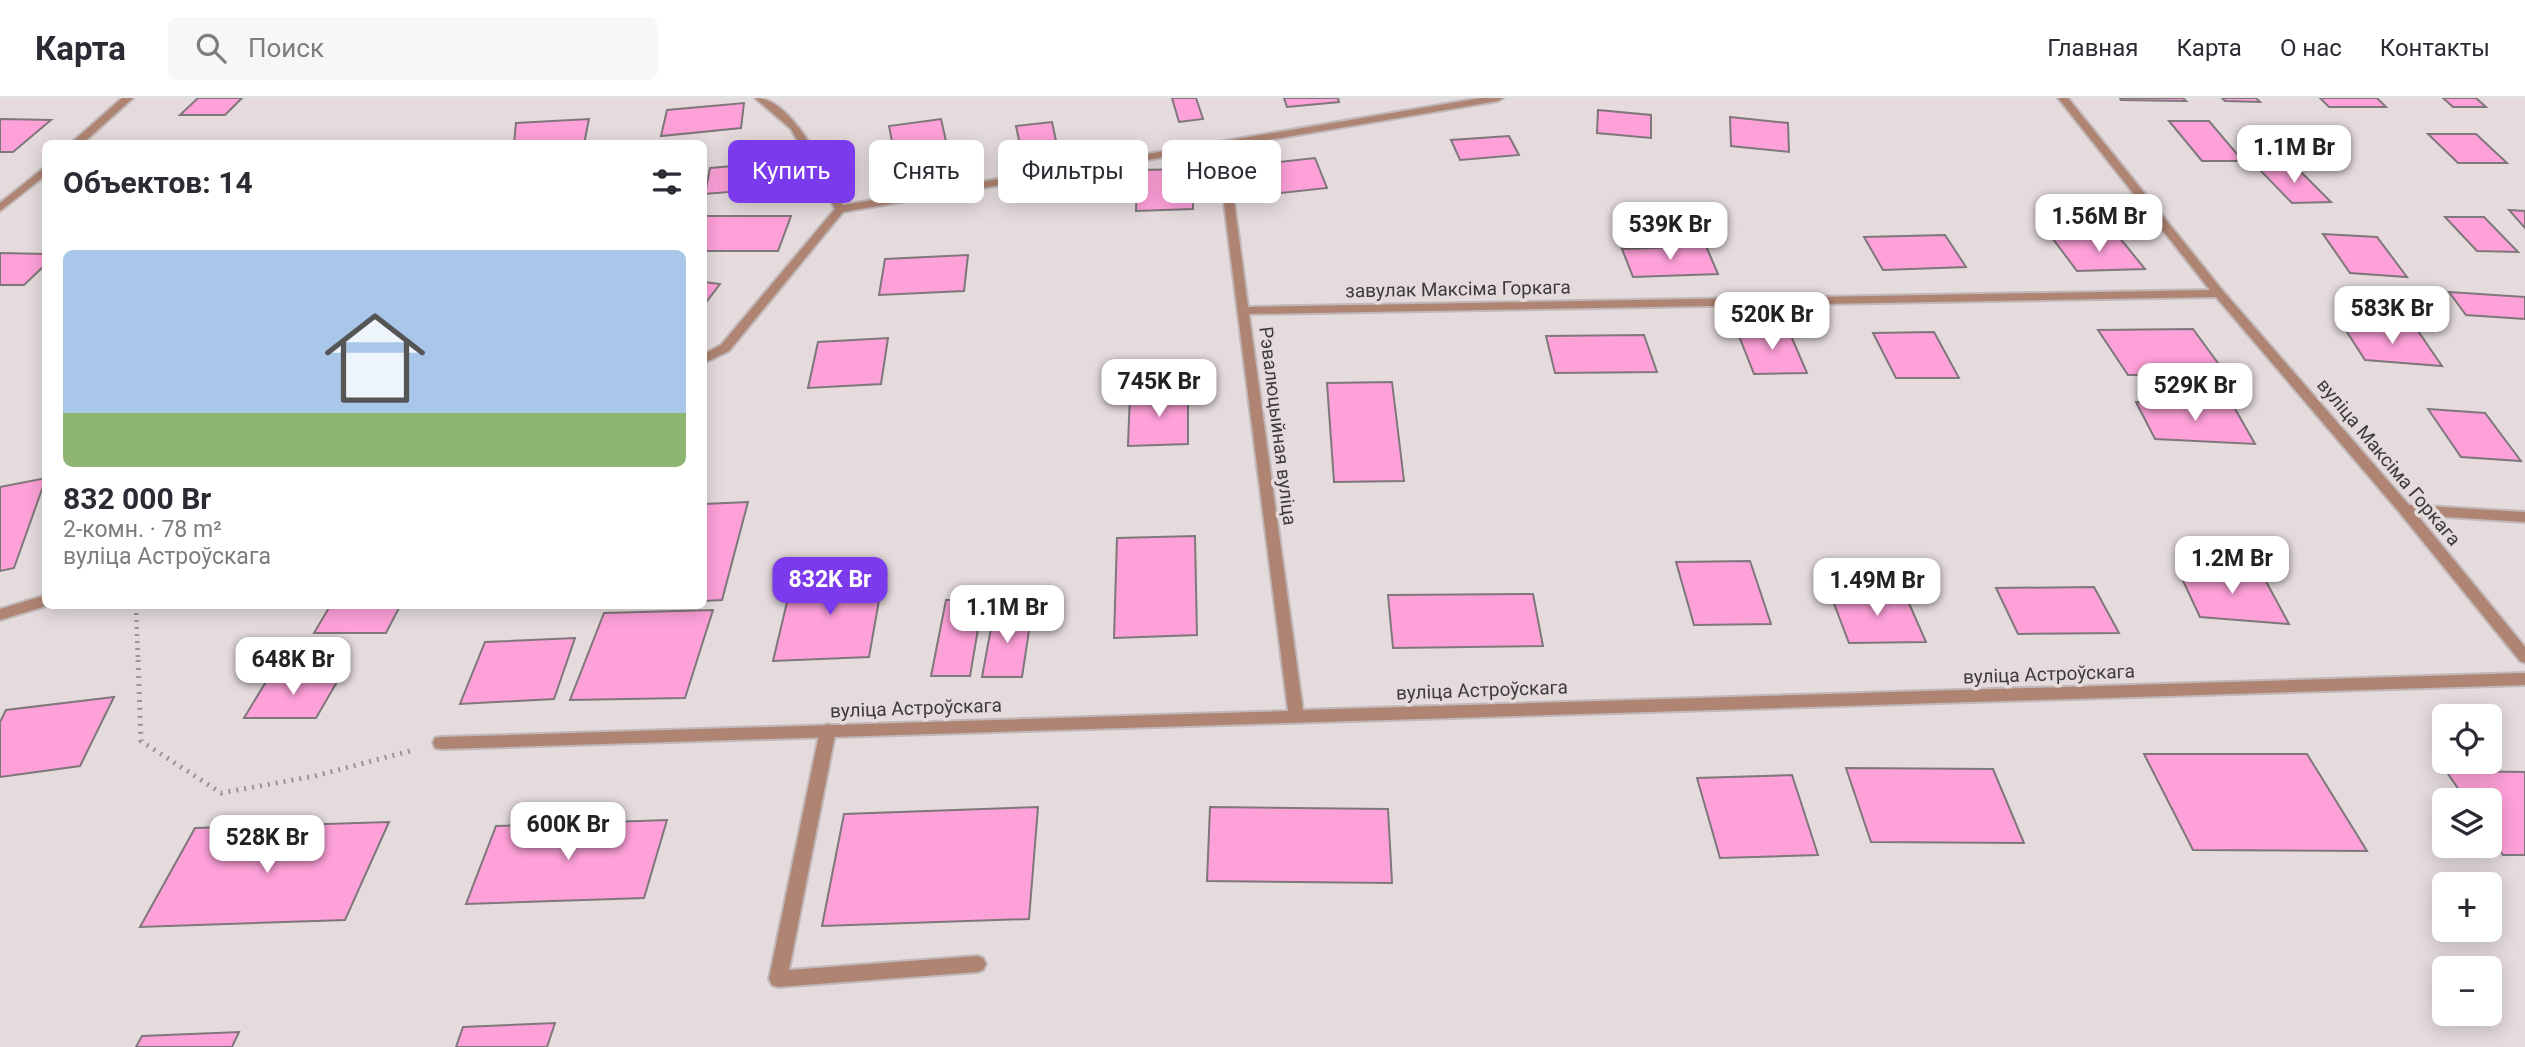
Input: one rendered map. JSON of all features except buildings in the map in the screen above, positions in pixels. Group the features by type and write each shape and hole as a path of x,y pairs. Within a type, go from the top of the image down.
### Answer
{"street":[{"path":"80,140 128,98"},
{"path":"760,98 795,127 841,209"},
{"path":"1239,140 1498,98"},
{"name":"вуліца Максіма Горкага","path":"2063,98 2219,293 2405,510 2525,657"},
{"path":"707,357 725,348 841,209 1162,153"},
{"path":"0,208 42,172"},
{"name":"Рэвалюцыйная вуліца","path":"1229,203 1296,715"},
{"name":"завулак Максіма Горкага","path":"1243,311 2219,293"},
{"path":"2405,510 2525,517"},
{"path":"0,615 42,601"},
{"name":"вуліца Астроўскага","path":"441,743 2525,679"},
{"path":"828,730 778,979 977,964"}],"path":[{"path":"136,609 141,741 221,793 315,776 441,743"}]}
